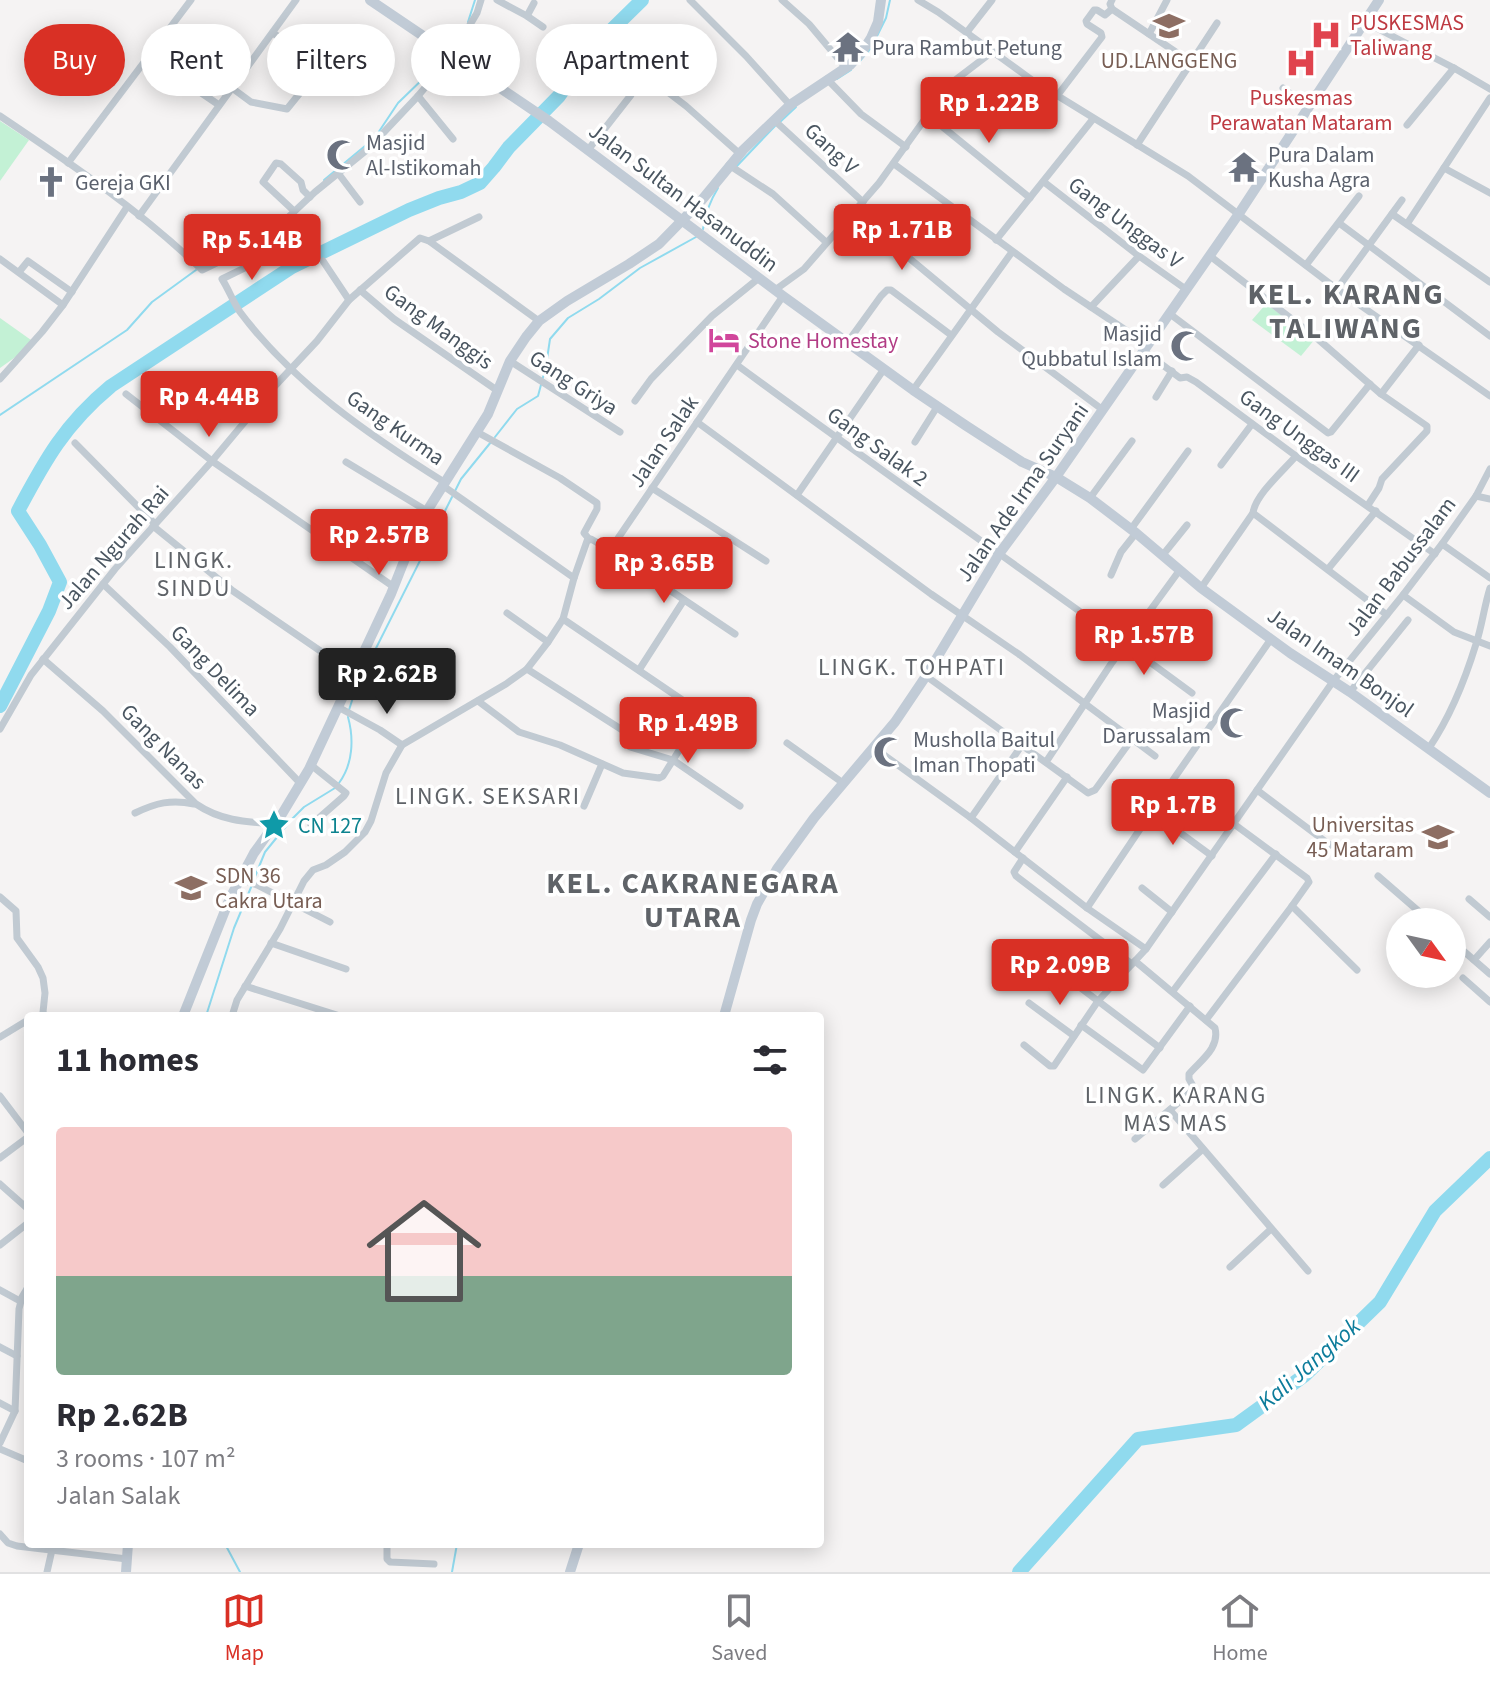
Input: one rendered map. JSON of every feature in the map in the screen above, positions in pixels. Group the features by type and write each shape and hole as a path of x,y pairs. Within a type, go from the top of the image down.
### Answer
{"street":[{"path":"172,24 191,0"},
{"path":"279,24 296,0"},
{"name":"Jalan Sultan Hasanuddin","path":"370,0 411,28"},
{"path":"470,24 481,0"},
{"path":"497,0 539,24"},
{"path":"690,0 790,105"},
{"path":"782,0 809,24 846,68"},
{"path":"185,1012 223,914 248,882 254,853 301,784 342,709 354,674 427,511 482,434 510,361 539,321 659,244 732,167 740,154 777,123 790,105 846,68 871,38 878,22 881,0"},
{"path":"918,0 929,3 992,52 1057,96 1188,176 1337,289 1490,396"},
{"path":"967,32 992,0"},
{"path":"1149,34 1167,0"},
{"name":"Jalan Ade Irma Suryani","path":"725,1012 757,904 795,843 895,722 999,554 1187,290 1379,0"},
{"path":"527,16 534,3"},
{"path":"1057,96 1102,37 1086,21 1094,10 1105,15 1112,4 1192,63"},
{"path":"1365,22 1489,88"},
{"path":"1137,145 1217,23"},
{"path":"251,63 267,41"},
{"name":"Jalan Salak","path":"610,550 737,365 779,293 863,202 894,164 950,84 992,52"},
{"path":"68,163 141,64"},
{"path":"1407,125 1454,68"},
{"path":"830,81 861,114 906,147"},
{"path":"1283,88 1308,107"},
{"path":"206,96 219,105"},
{"path":"139,216 226,96"},
{"path":"243,96 251,102 287,109 298,96"},
{"path":"0,116 165,235 202,268 264,240 307,194 368,149 418,96 453,139"},
{"name":"Jalan Sultan Hasanuddin","path":"513,96 937,407 1022,462 1056,477"},
{"path":"588,150 630,96"},
{"path":"673,96 740,154"},
{"path":"1407,224 1490,98"},
{"path":"928,115 1030,198"},
{"path":"996,240 1093,119"},
{"name":"Gang V","path":"777,123 863,202"},
{"path":"292,209 263,182 276,163 301,182 307,194"},
{"name":"Gang Unggas III","path":"894,164 1146,348 1180,378 1187,377 1196,382 1435,554"},
{"path":"732,167 773,194 826,242"},
{"path":"1444,168 1490,193"},
{"path":"338,173 360,202"},
{"name":"Gang Unggas V","path":"1044,182 1187,290"},
{"path":"1306,265 1359,196"},
{"path":"1337,289 1402,200"},
{"path":"0,379 63,305 127,207"},
{"path":"855,210 1013,344 1103,410"},
{"path":"1392,214 1490,282"},
{"name":"Jalan Ngurah Rai","path":"0,729 43,659 103,584 329,327 349,300 420,238 429,241 479,217"},
{"path":"1339,223 1490,336"},
{"path":"429,241 539,321"},
{"path":"913,390 1012,252"},
{"path":"1091,307 1139,256"},
{"path":"1210,256 1350,365 1381,394 1426,424 1427,431 1382,479 1368,505"},
{"name":"Gang Kurma","path":"267,257 222,279 238,308 271,348 310,387 341,411 574,578"},
{"path":"0,259 63,305"},
{"path":"19,272 28,261 72,292"},
{"path":"323,261 349,300"},
{"path":"635,401 651,379 712,316 759,278"},
{"name":"Gang Manggis","path":"360,290 394,319 498,391"},
{"path":"847,343 887,290 951,335"},
{"path":"1170,314 1330,433 1370,384"},
{"path":"1381,394 1419,345"},
{"name":"Gang Griya","path":"510,361 620,432"},
{"name":"Gang Salak 2","path":"737,365 1192,693"},
{"path":"797,495 884,369"},
{"path":"1156,397 1172,371"},
{"path":"126,394 212,461 394,587"},
{"path":"915,442 937,407"},
{"path":"697,422 1155,756"},
{"path":"1221,465 1252,424"},
{"path":"482,434 560,478 597,503 584,533 589,539 735,634"},
{"path":"1090,498 1132,441"},
{"path":"75,443 154,525 233,591 354,674"},
{"path":"1111,575 1133,531 1188,451"},
{"path":"1201,588 1253,513 1263,492 1296,456"},
{"path":"346,462 427,511"},
{"name":"Jalan Babussalam","path":"1024,1045 1052,1066 1098,1001 1146,949 1334,680 1435,554 1476,496 1490,469"},
{"name":"Jalan Imam Bonjol","path":"1056,477 1090,498 1179,571 1271,639 1334,680 1490,793"},
{"path":"652,488 766,561"},
{"path":"1476,496 1490,499"},
{"path":"1328,569 1376,511"},
{"path":"1253,513 1387,615"},
{"path":"1162,556 1187,525"},
{"path":"233,1012 237,1000 309,874 339,856 365,832 386,773 402,745 527,669 548,642 563,619 589,539"},
{"path":"1442,544 1490,578"},
{"path":"1046,762 1084,703 1179,571"},
{"name":"Gang Delima","path":"103,584 170,647 301,784"},
{"path":"1429,748 1455,702 1477,642 1490,588"},
{"path":"1403,595 1454,632 1490,646"},
{"path":"639,670 684,600"},
{"path":"507,613 548,642"},
{"path":"478,701 519,732 560,745 623,773 657,778 663,776 701,714 563,619"},
{"path":"1350,692 1408,620"},
{"path":"1087,908 1271,639"},
{"name":"Gang Nanas","path":"43,659 103,711 196,804 212,814 233,821 276,824"},
{"path":"527,669 627,733 630,747 673,760 740,806"},
{"path":"926,676 1086,792 1093,792 1132,739"},
{"path":"342,709 402,745"},
{"path":"787,743 843,783"},
{"path":"971,818 1022,745"},
{"path":"873,747 1146,949"},
{"path":"584,806 602,764"},
{"path":"311,765 346,793 311,825"},
{"path":"1067,777 1019,855 1015,874 1173,991 1215,1028 1217,1036 1212,1049 1189,1074 1193,1090 1135,1139"},
{"path":"1257,790 1330,845"},
{"path":"135,813 164,802 196,804"},
{"path":"1157,805 1185,823"},
{"path":"1152,812 1212,856"},
{"path":"1206,1020 1308,885 1308,880 1234,824"},
{"path":"1173,991 1276,854"},
{"path":"1378,876 1415,908"},
{"path":"248,882 330,922"},
{"path":"1142,888 1172,912"},
{"path":"0,897 16,911 17,938 42,973 45,988 41,1012"},
{"path":"1469,899 1490,917"},
{"path":"1292,906 1357,970"},
{"path":"1474,960 1490,942"},
{"path":"271,943 346,969"},
{"path":"1466,953 1490,974"},
{"path":"1040,957 1160,1048"},
{"path":"1466,981 1490,1002"},
{"path":"245,986 327,1012"},
{"path":"1029,1003 1074,1036"},
{"path":"1081,1025 1141,1070 1190,1006"},
{"path":"0,1037 24,1022"},
{"path":"0,1096 24,1129"},
{"path":"1170,1110 1308,1271"},
{"path":"0,1158 24,1138"},
{"path":"1163,1185 1203,1149"},
{"path":"0,1184 24,1205"},
{"path":"0,1245 24,1226"},
{"path":"1230,1267 1271,1229"},
{"path":"0,1290 20,1301"},
{"path":"24,1294 20,1301 15,1411 0,1446 24,1459"},
{"path":"0,1347 17,1356"},
{"path":"0,1403 15,1411"},
{"path":"1,1536 8,1543 24,1546"},
{"path":"36,1548 127,1559"},
{"path":"126,1572 128,1548"},
{"path":"387,1548 390,1562 434,1564"},
{"path":"570,1572 578,1548"},
{"path":"47,1572 52,1550"}],"green space":[{"path":"0,121 29,140 0,181"},
{"path":"1266,304 1315,339 1301,356 1252,320"},
{"path":"0,318 31,340 21,353 0,368"}],"waterway":[{"path":"468,22 475,0"},
{"path":"0,706 49,611 60,582 18,511 47,459 81,414 111,386 292,267 409,210 480,183 509,147 559,96 592,49 642,0"},
{"path":"877,36 890,0"},
{"path":"859,62 870,49"},
{"path":"837,79 851,70"},
{"path":"378,133 398,103 411,90"},
{"path":"780,122 796,107"},
{"path":"735,168 775,126"},
{"path":"324,180 371,141"},
{"path":"703,229 708,208 718,188"},
{"path":"495,437 517,409 538,396 550,339 568,318 640,268 696,237"},
{"path":"0,415 127,330 152,302 196,270"},
{"path":"455,491 491,442"},
{"path":"349,710 356,688 452,497"},
{"path":"339,783 351,751 348,717"},
{"path":"254,879 265,852 291,820 304,807 335,788"},
{"path":"207,1012 234,928 252,885"},
{"name":"Kali Jangkok","path":"1019,1572 1138,1439 1236,1425 1305,1375 1380,1302 1435,1211 1490,1158"},
{"path":"227,1548 240,1572"},
{"path":"452,1572 456,1548"}],"place":[{"name":"UD.LANGGENG","path":"1169,26"},
{"name":"PUSKESMAS Taliwang","path":"1326,35"},
{"name":"Pura Rambut Petung","path":"848,47"},
{"name":"Puskesmas Perawatan Mataram","path":"1301,63"},
{"name":"Masjid Al-Istikomah","path":"342,155"},
{"name":"Pura Dalam Kusha Agra","path":"1244,167"},
{"name":"Gereja GKI","path":"51,182"},
{"name":"Stone Homestay","path":"724,340"},
{"name":"Masjid Qubbatul Islam","path":"1186,346"},
{"name":"Masjid Darussalam","path":"1235,723"},
{"name":"Musholla Baitul Iman Thopati","path":"889,752"},
{"name":"CN 127","path":"274,825"},
{"name":"Universitas 45 Mataram","path":"1438,837"},
{"name":"SDN 36 Cakra Utara","path":"191,888"}],"district":[{"name":"KEL. KARANG TALIWANG","path":"1346,311"},
{"name":"LINGK. SINDU","path":"194,574"},
{"name":"LINGK. TOHPATI","path":"912,667"},
{"name":"LINGK. SEKSARI","path":"488,796"},
{"name":"KEL. CAKRANEGARA UTARA","path":"693,900"},
{"name":"LINGK. KARANG MAS MAS","path":"1176,1109"}]}
